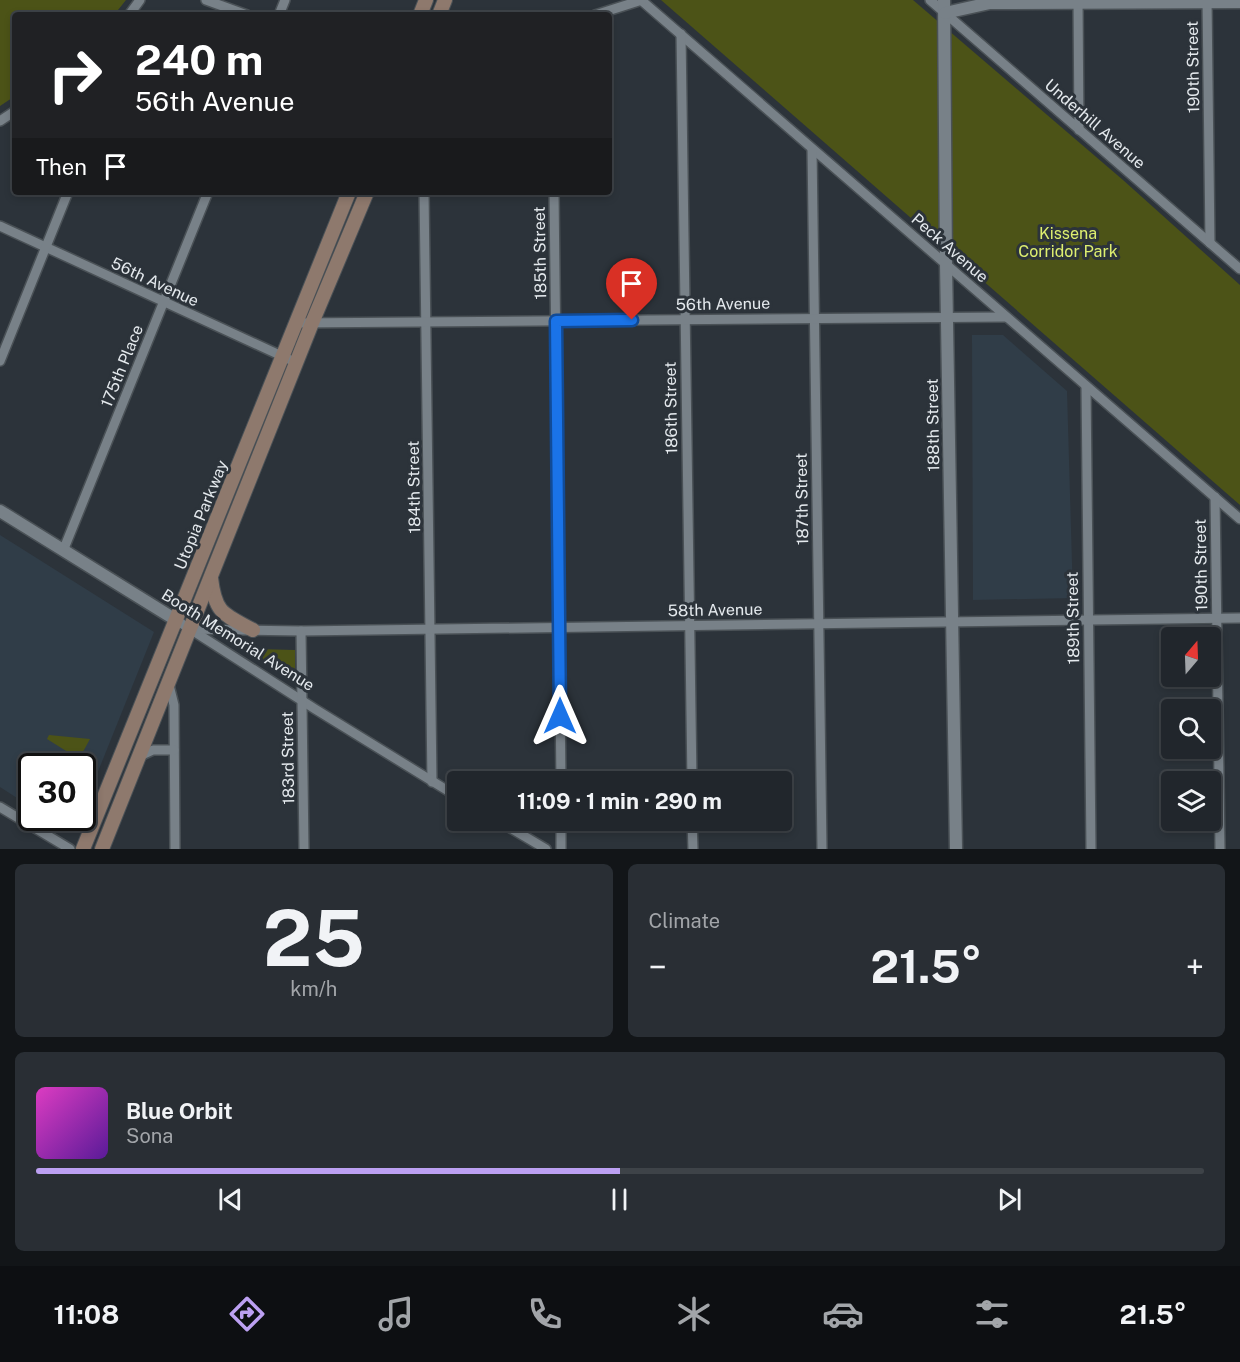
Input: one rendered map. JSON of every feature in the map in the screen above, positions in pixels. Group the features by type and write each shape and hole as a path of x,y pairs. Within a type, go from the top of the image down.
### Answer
{"main road":[{"name":"Utopia Parkway","path":"83,849 348,195"},
{"name":"Utopia Parkway","path":"102,849 312,323 366,195"},
{"path":"211,577 214,599 218,608 224,614 253,630"}],"street":[{"path":"206,0 239,12"},
{"path":"604,12 642,0"},
{"name":"Peck Avenue","path":"642,0 1240,519"},
{"name":"Underhill Avenue","path":"930,0 945,6 1079,130 1240,269"},
{"path":"945,6 1078,1 1240,2"},
{"path":"1078,1 1079,130"},
{"name":"190th Street","path":"1207,1 1210,243"},
{"name":"188th Street","path":"945,6 946,264 956,849"},
{"name":"186th Street","path":"681,34 692,771"},
{"name":"187th Street","path":"812,149 822,849"},
{"path":"0,361 67,195"},
{"name":"175th Place","path":"63,551 207,195"},
{"name":"184th Street","path":"424,195 432,782"},
{"name":"185th Street","path":"554,195 561,771"},
{"name":"56th Avenue","path":"0,226 297,363"},
{"name":"56th Avenue","path":"296,323 1006,317"},
{"name":"189th Street","path":"1086,386 1091,849"},
{"name":"190th Street","path":"1215,497 1220,849"},
{"name":"Booth Memorial Avenue","path":"0,511 447,791"},
{"name":"58th Avenue","path":"190,629 302,631 1240,618"},
{"name":"183rd Street","path":"302,631 304,849"},
{"path":"168,685 174,705 175,849"},
{"path":"140,756 153,750 174,750"},
{"path":"0,807 70,849"},
{"path":"516,831 546,849"},
{"path":"561,831 561,849"},
{"path":"692,831 693,849"}],"shaded area":[{"path":"972,335 1003,335 1067,391 1073,598 973,600"},
{"path":"0,535 154,632 96,777 96,753 18,753 18,799 0,787"}],"green space":[{"path":"0,0 126,0 116,12 12,12 12,98 0,106"},
{"name":"Kissena Corridor Park","path":"661,0 913,0 1123,180 1240,285 1240,505"},
{"path":"256,649 295,650 295,673 288,677 255,655"},
{"path":"49,735 90,739 82,753 69,753 47,739"}],"route":[{"path":"560,716 556,321 632,320"}]}
